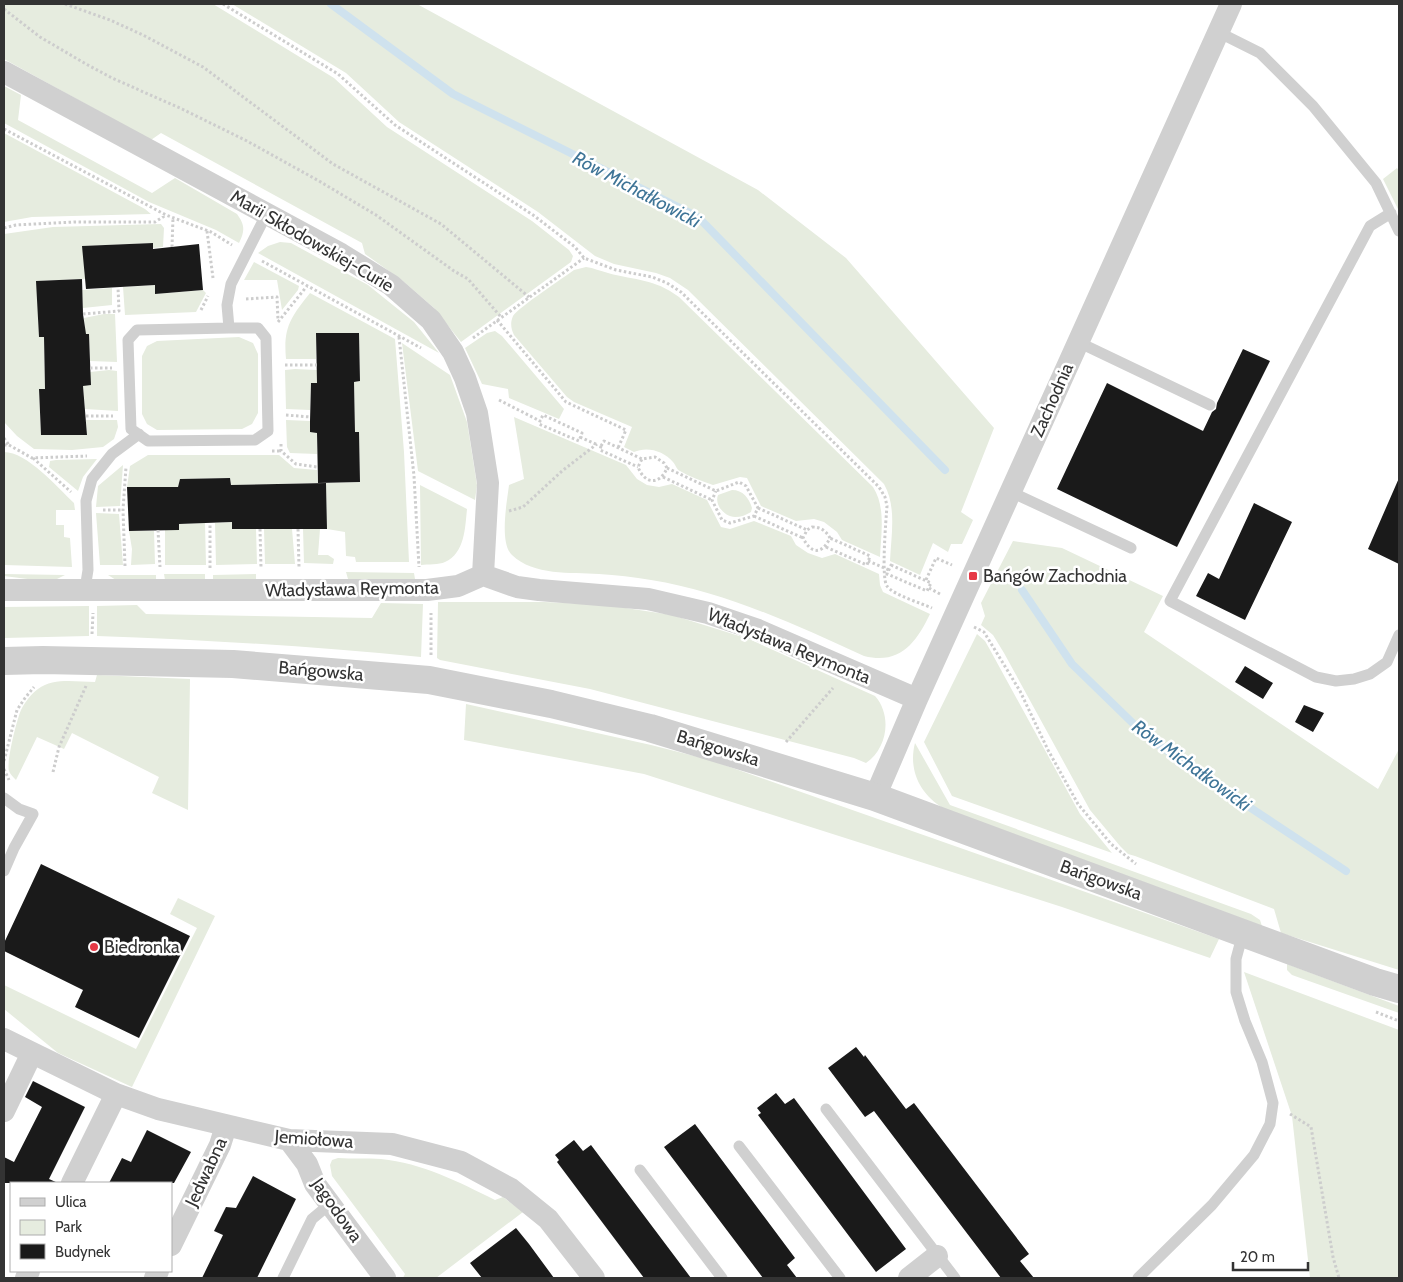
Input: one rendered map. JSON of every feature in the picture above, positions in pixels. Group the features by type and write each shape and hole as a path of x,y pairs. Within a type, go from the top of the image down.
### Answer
{"street":[{"name":"Zachodnia","path":"875,797 917,699 1231,4"},
{"name":"Marii Skłodowskiej-Curie","path":"4,72 341,254 391,285 431,320 453,352 465,378 477,413 488,483 483,575"},
{"name":"Władysława Reymonta","path":"4,590 427,590 458,586 483,575 517,587 648,599 708,613 758,630 917,699"},
{"name":"Bańgowska","path":"4,661 43,660 232,664 429,680 551,704 650,728 875,797 1399,989"},
{"name":"Jemiołowa","path":"4,1039 116,1094 158,1109 290,1140 392,1144 461,1162 511,1189 548,1219 594,1278"},
{"path":"4,1111 32,1054"},
{"path":"72,1182 116,1094"},
{"name":"Jedwabna","path":"172,1243 220,1145 226,1126"},
{"name":"Jagodowa","path":"290,1140 307,1164 316,1184 385,1278"},
{"path":"909,1278 938,1256"}],"lane":[{"path":"1218,32 1260,53 1313,106 1376,183 1399,231"},
{"path":"1391,212 1370,226 1170,601 1316,677 1336,681 1354,679 1370,674 1387,662 1399,635"},
{"path":"229,328 227,305 231,284 267,213"},
{"path":"258,328 266,338 268,431 255,440 148,441 139,434 131,429 128,340 137,330 258,328"},
{"path":"1078,342 1210,405"},
{"path":"86,589 88,570 86,501 92,478 112,454 139,434"},
{"path":"1011,492 1131,548"},
{"path":"4,798 19,809 33,814 14,848 4,871"},
{"path":"1138,1278 1212,1204 1254,1155 1270,1124 1272,1103 1262,1062 1236,992 1236,959 1243,932"},
{"path":"826,1109 955,1278"},
{"path":"739,1146 840,1278"},
{"path":"640,1170 722,1278"},
{"path":"283,1278 312,1219 330,1204"}],"path":[{"path":"65,4 110,20 143,35 203,68 333,164 441,224 529,297"},
{"path":"222,4 338,74 395,125 533,215 575,247 584,258 616,270 652,277 667,283 681,292 879,487 885,497 887,506 884,567 886,586 892,591 984,632 1020,691 1048,750 1078,804 1111,844 1139,866"},
{"path":"4,9 40,37 86,64 247,141 376,215 468,279 501,317"},
{"path":"4,228 16,225 74,222 155,222 166,215"},
{"path":"172,246 173,218"},
{"path":"485,329 584,258"},
{"path":"118,287 120,318"},
{"path":"246,291 246,299 277,297 278,321"},
{"path":"83,314 119,311"},
{"path":"497,320 566,402 626,430 618,448"},
{"path":"399,336 414,476 419,568"},
{"path":"294,365 317,365"},
{"path":"90,368 120,368"},
{"path":"516,410 540,421 539,424 579,441 582,433 543,415 540,421"},
{"path":"288,415 310,417"},
{"path":"86,416 121,416"},
{"path":"580,437 599,445 600,450 638,467 641,474 650,480 657,481 663,478 667,468"},
{"path":"4,438 9,445 32,458 76,496 86,501"},
{"path":"502,513 523,507 562,471 604,441 642,459 655,457 664,463 667,468 716,491"},
{"path":"4,445 9,445"},
{"path":"272,451 281,451"},
{"path":"32,458 112,454"},
{"path":"638,467 642,459"},
{"path":"296,464 318,467"},
{"path":"126,466 123,510 126,569"},
{"path":"663,478 712,500 722,520 730,523 754,516 803,538 808,548 815,550 826,547 866,565 870,556 830,538 824,530 818,527 812,527 807,530 803,538"},
{"path":"712,500 716,491 739,482 746,486 758,508 807,530"},
{"path":"754,516 758,508"},
{"path":"210,523 210,542"},
{"path":"260,529 260,547"},
{"path":"298,529 299,548"},
{"path":"158,530 160,548"},
{"path":"826,547 830,538"},
{"path":"926,580 936,558 956,567"},
{"path":"868,561 889,570"},
{"path":"891,565 926,580 931,583 927,591 887,574 891,565"},
{"path":"929,588 942,596"},
{"path":"431,649 432,612"},
{"path":"784,744 850,670"},
{"path":"4,761 17,710 24,698 41,682"},
{"path":"53,772 59,747 86,686"},
{"path":"1272,1103 1311,1127 1338,1278"}],"green space":[{"path":"4,4 213,4 334,78 387,127 532,221 569,250 573,256 571,262 461,342 434,308 403,281 365,254 362,243 161,133 151,140 4,59"},
{"path":"232,4 417,4 758,190 846,258 994,428 961,512 973,520 962,544 951,544 948,552 933,543 920,575 890,561 892,512 891,502 884,484 688,290 670,278 614,264 595,256 538,212 399,122 346,73"},
{"path":"4,86 21,95 18,120 152,193 175,178 237,214 242,221 243,228 239,243 216,230 149,202 4,123"},
{"path":"4,133 151,214 32,217 4,222"},
{"path":"1397,168 1399,171 1399,211 1383,179"},
{"path":"161,224 164,228 163,247 153,248 153,243 83,246 85,279 37,281 39,337 44,337 45,389 39,390 41,435 87,435 86,420 117,420 118,427 114,439 103,447 72,450 34,449 17,436 4,422 4,234 53,227"},
{"path":"280,242 291,243 368,285 414,322 439,353 258,253 268,246"},
{"path":"254,262 299,286 282,310 277,280 244,280"},
{"path":"586,267 653,283 679,297 873,487 880,503 881,512 880,557 842,540 837,532 824,522 814,519 796,521 761,506 747,478 740,477 713,485 680,471 669,458 660,452 644,449 634,452 624,447 632,427 574,402 567,397 514,335 511,321 517,312 542,293 574,270"},
{"path":"155,285 155,294 203,290 206,293 196,312 125,315 123,287"},
{"path":"112,288 112,305 83,308 82,290"},
{"path":"310,293 395,339 404,452 409,562 356,562 355,557 346,556 345,532 327,529 326,483 360,482 359,432 355,432 354,382 360,381 359,333 316,333 316,359 286,359 287,330 293,316"},
{"path":"115,314 117,362 90,361 89,334 85,334 84,318"},
{"path":"495,331 502,336 564,409 559,419 509,398 508,389 482,384 465,348 487,333"},
{"path":"239,337 253,343 258,354 258,413 252,424 242,429 157,430 147,424 142,414 142,356 147,346 157,341"},
{"path":"402,343 450,375 467,422 477,485 475,500 418,471"},
{"path":"285,370 317,370 317,383 311,383 310,410 286,409"},
{"path":"117,371 118,411 85,409 83,386 90,372"},
{"path":"514,417 626,465 637,479 647,485 659,487 672,484 707,500 721,527 730,529 754,521 791,536 796,545 808,553 822,558 835,554 879,574 883,592 930,614 919,634 905,649 888,657 877,658 864,656 733,601 679,585 605,574 553,572 531,567 512,555 506,541 505,522 509,485 524,479"},
{"path":"286,420 310,421 317,433 317,454 290,453 287,447"},
{"path":"4,452 13,454 32,464 74,503 75,510 56,510 56,525 64,525 64,537 70,538 72,567 4,565"},
{"path":"148,455 279,455 294,468 317,470 318,483 231,485 230,478 180,479 178,487 127,487 130,466"},
{"path":"97,459 83,477 78,491 49,467 50,461 56,460"},
{"path":"123,465 120,506 96,507 98,486"},
{"path":"420,485 467,509 463,539 457,553 443,563 421,565"},
{"path":"732,490 739,491 745,495 751,504 751,512 735,517 721,510 717,499 718,495"},
{"path":"96,513 119,514 123,565 100,565"},
{"path":"232,522 232,529 256,529 257,564 216,565 215,523"},
{"path":"205,523 206,565 165,565 165,530 179,524"},
{"path":"264,529 292,529 295,564 265,564"},
{"path":"303,529 320,529 318,555 328,555 334,559 333,564 304,563"},
{"path":"129,531 154,531 155,564 131,565 132,549"},
{"path":"1013,541 1062,548 1163,596 1144,632 1378,789 1399,749 1399,970 1281,933 1274,909 1128,854 1120,846 1090,810 1004,653 993,635 981,625 985,616 981,603"},
{"path":"346,572 414,573 415,579 348,579"},
{"path":"4,574 65,575 51,582 4,576"},
{"path":"164,574 205,574 205,582 165,580"},
{"path":"256,574 256,580 213,581 213,575"},
{"path":"108,575 156,575 156,581 116,580"},
{"path":"438,602 544,602 606,605 672,615 749,639 875,696 884,712 885,731 883,740 879,749 866,763 854,758 590,689 440,660 437,658"},
{"path":"381,603 423,604 421,657 259,644 97,636 97,606 137,605 146,614 372,618"},
{"path":"89,606 89,636 4,638 4,607"},
{"path":"977,634 985,641 1080,814 1112,853 952,796 924,742"},
{"path":"97,675 190,679 188,810 152,793 159,777 72,733 64,749 37,737 16,780 10,773 8,766 10,750 21,710 26,701 44,685 66,681 95,682"},
{"path":"466,704 710,760 1219,939 1210,958 1062,907 644,774 464,740"},
{"path":"915,743 950,805 1251,914 1260,920 1262,926 943,808 928,796 918,780 913,763"},
{"path":"178,898 215,916 132,1087 58,1053 4,1009 4,985 136,1049 197,928 170,914"},
{"path":"1287,964 1399,1006 1399,1013 1292,975 1287,970"},
{"path":"1244,972 1399,1030 1399,1278 1310,1278 1292,1116"},
{"path":"338,1158 381,1159 426,1169 495,1200 503,1197 523,1212 436,1278 403,1278 405,1274 332,1176 330,1165 332,1160"}],"building":[{"path":"153,243 153,249 199,244 203,290 155,294 155,285 86,289 82,246"},
{"path":"82,279 83,314 86,334 89,334 91,385 83,386 87,435 41,435 39,389 45,389 44,337 39,337 36,281"},
{"path":"316,333 359,333 360,381 354,382 355,432 359,432 360,482 318,483 317,433 310,432 311,383 317,383"},
{"path":"1243,349 1270,361 1177,547 1057,489 1107,383 1203,431 1212,412 1216,409 1217,403"},
{"path":"230,478 231,485 326,483 327,529 232,529 232,522 179,524 179,530 129,531 127,487 178,487 180,479"},
{"path":"1399,478 1399,564 1368,549"},
{"path":"1254,503 1292,522 1245,620 1196,596 1208,573 1219,579"},
{"path":"1245,666 1273,683 1263,699 1235,682"},
{"path":"1304,705 1324,713 1313,732 1295,722"},
{"name":"Biedronka","path":"41,864 190,936 139,1038 75,1007 83,990 4,951 4,943"},
{"path":"856,1047 864,1057 865,1055 906,1109 914,1103 1029,1254 1020,1261 1034,1278 1001,1278 874,1111 865,1117 828,1068"},
{"path":"33,1081 85,1107 49,1179 56,1182 4,1183 4,1157 14,1162 42,1107 25,1097"},
{"path":"776,1093 785,1104 794,1098 906,1249 876,1272 758,1115 761,1113 757,1108"},
{"path":"695,1124 795,1258 787,1265 797,1278 763,1278 664,1147"},
{"path":"147,1130 191,1152 174,1183 110,1182 122,1158 131,1162"},
{"path":"574,1140 583,1151 591,1145 691,1278 644,1278 557,1162 559,1160 555,1155"},
{"path":"253,1176 296,1199 257,1278 202,1278 223,1235 214,1231 226,1207 236,1208"},
{"path":"516,1228 554,1278 482,1278 470,1263"}],"waterway":[{"name":"Rów Michałkowicki","path":"331,4 453,94 698,217 945,470"},
{"name":"Rów Michałkowicki","path":"1022,590 1072,664 1146,736 1346,871"}],"place":[{"name":"Bańgów Zachodnia","path":"973,576"},
{"name":"Biedronka","path":"94,947"}]}
